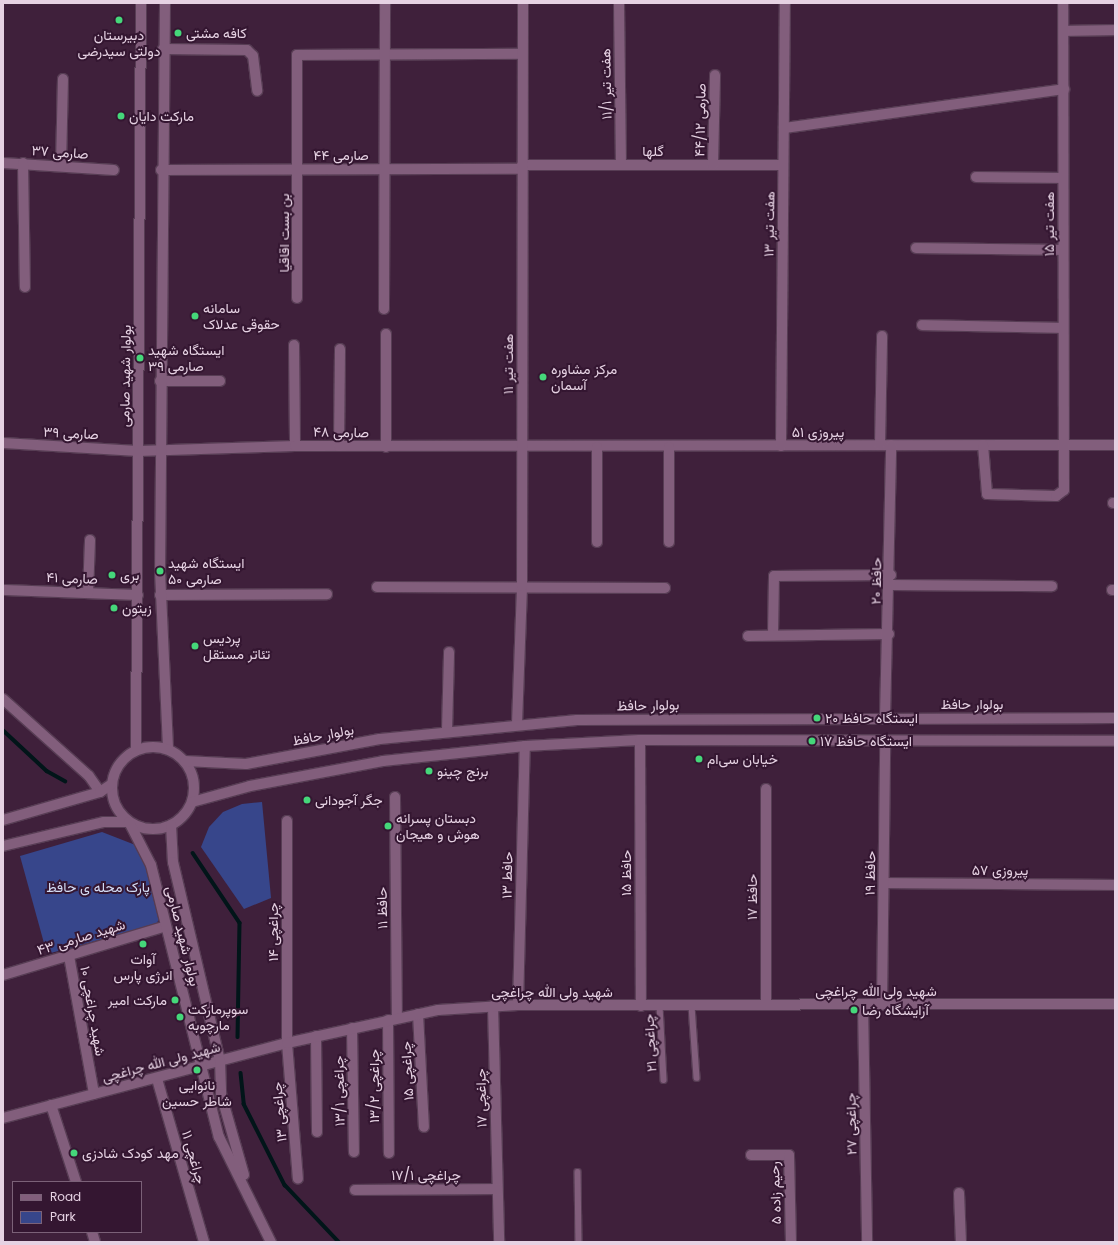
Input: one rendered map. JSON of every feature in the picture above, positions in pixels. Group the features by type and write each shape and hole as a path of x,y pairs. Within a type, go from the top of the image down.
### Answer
{"street":[{"name":"بولوار شهید صارمی","path":"136,750 141,3"},
{"path":"165,3 161,170 160,595 168,749"},
{"path":"384,309 385,3"},
{"name":"هفت تیر ۱۱","path":"516,724 522,586 523,3"},
{"name":"هفت تیر ۱۱/۱","path":"619,3 621,165"},
{"name":"هفت تیر ۱۳","path":"781,446 785,3"},
{"name":"هفت تیر ۱۵","path":"983,445 985,489 992,496 1061,494 1064,490 1062,328 1064,89 1063,3"},
{"path":"1064,31 1115,30"},
{"path":"163,49 247,50 253,56 257,91"},
{"path":"386,53 522,54"},
{"name":"بن بست اقاقیا","path":"297,298 297,55 386,53"},
{"name":"صارمی ۴۴/۱۲","path":"713,165 715,75"},
{"path":"61,166 63,79"},
{"path":"784,128 1064,89"},
{"name":"صارمی ۳۷","path":"3,163 114,170"},
{"path":"23,164 25,287"},
{"name":"گلها","path":"522,167 621,165 783,166"},
{"name":"صارمی ۴۴","path":"161,170 522,167"},
{"path":"976,177 1063,178"},
{"path":"916,248 1063,250"},
{"path":"922,325 1062,328"},
{"path":"386,334 386,446"},
{"path":"880,445 882,336"},
{"path":"294,345 294,446"},
{"path":"339,446 340,349"},
{"path":"160,381 220,381"},
{"name":"صارمی ۳۹","path":"3,444 160,451"},
{"name":"حافظ ۲۰","path":"885,718 889,634 891,445"},
{"name":"پیروزی ۵۱","path":"522,448 1115,445"},
{"name":"صارمی ۴۸","path":"160,451 294,446 522,448"},
{"path":"597,447 597,542"},
{"path":"669,447 669,542"},
{"path":"88,593 90,540"},
{"path":"772,634 774,576 890,575"},
{"path":"377,587 522,586 665,588"},
{"path":"890,586 1052,586"},
{"name":"صارمی ۴۱","path":"5,590 138,595"},
{"path":"160,595 327,594"},
{"path":"748,636 772,634 889,634"},
{"path":"447,731 449,652"},
{"path":"3,699 89,776 100,792"},
{"name":"بولوار حافظ","path":"185,762 246,764 380,739 447,731 516,724 637,718 1115,718"},
{"path":"192,802 250,786 383,761 525,746 640,740 1115,741"},
{"name":"حافظ ۱۵","path":"640,740 641,1006"},
{"name":"حافظ ۱۹","path":"882,1005 885,741"},
{"name":"حافط ۱۳","path":"518,1005 525,746"},
{"path":"3,846 104,822 129,822 149,829 170,825 180,820 192,802 194,781 185,762 168,749 136,750 120,764 112,784 116,805 129,822"},
{"path":"3,820 100,792 112,784"},
{"name":"حافظ ۱۷","path":"766,789 766,1005"},
{"name":"حافظ ۱۱","path":"393,1019 395,797"},
{"name":"چراغچی ۱۴","path":"287,821 287,1043"},
{"name":"بولوار شهید صارمی","path":"129,822 151,865 219,1138 250,1194 271,1242"},
{"name":"بولوار شهید صارمی","path":"170,825 173,862 220,1061 221,1094 250,1194"},
{"name":"پیروزی ۵۷","path":"884,883 1115,885"},
{"name":"شهید صارمی ۴۳","path":"3,975 166,926"},
{"name":"شهید چراغچی ۱۰","path":"69,956 94,1094"},
{"name":"شهید ولی الله چراغچی","path":"3,1118 157,1079 200,1066 316,1036 418,1014 493,1006 1115,1004"},
{"name":"چراغچی ۲۷","path":"863,1005 867,1242"},
{"name":"چراغچی ۱۷","path":"493,1006 498,1242"},
{"name":"چراغچی ۱۵","path":"418,1014 424,1127"},
{"name":"چراغچی ۱۳/۲","path":"389,1152 393,1019"},
{"name":"چراغچی ۱۳/۱","path":"352,1028 354,1152"},
{"path":"316,1036 317,1132"},
{"name":"چراغچی ۱۳","path":"287,1043 298,1179"},
{"name":"چراغچی ۱۱","path":"157,1079 204,1242"},
{"path":"51,1105 76,1181"},
{"name":"رحیم زاده ۵","path":"751,1155 790,1155 790,1242"},
{"name":"چراغچی ۱۷/۱","path":"355,1190 497,1189"},
{"path":"959,1193 961,1242"}],"lane":[{"name":"چراغچی ۲۱","path":"660,1006 664,1080"},
{"path":"692,1006 697,1078"},
{"path":"578,1172 579,1242"}],"green space":[{"path":"262,802 271,898 244,909 201,847 209,827 223,812 242,804"},
{"name":"پارک محله ی حافظ","path":"102,832 138,846 143,852 160,916 157,923 47,954 20,856"}],"waterway":[{"path":"3,730 47,771 65,781"},
{"path":"193,853 240,923 238,1037"},
{"path":"241,1073 244,1104 285,1185 339,1242"}],"place":[{"name":"دبیرستان دولتی سیدرضی","path":"119,20"},
{"name":"کافه مشتی","path":"178,33"},
{"name":"مارکت دایان","path":"121,116"},
{"name":"سامانه حقوقی عدلاک","path":"195,316"},
{"name":"ایستگاه شهید صارمی ۳۹","path":"140,358"},
{"name":"مرکز مشاوره آسمان","path":"543,377"},
{"name":"ایستگاه شهید صارمی ۵۰","path":"160,571"},
{"name":"بری","path":"112,575"},
{"name":"زیتون","path":"114,608"},
{"name":"پردیس تئاتر مستقل","path":"195,646"},
{"name":"ایستگاه حافظ ۲۰","path":"817,718"},
{"name":"ایستگاه حافظ ۱۷","path":"812,741"},
{"name":"خیابان سی‌ام","path":"699,759"},
{"name":"برنج چینو","path":"429,771"},
{"name":"جگر آجودانی","path":"307,800"},
{"name":"دبستان پسرانه هوش و هیجان","path":"388,826"},
{"name":"آوات انرژی پارس","path":"143,944"},
{"name":"مارکت امیر","path":"175,1000"},
{"name":"آرایشگاه رضا","path":"854,1010"},
{"name":"سوپرمارکت مارچوبه","path":"180,1017"},
{"name":"نانوایی شاطر حسین","path":"197,1070"},
{"name":"مهد کودک شادزی","path":"74,1153"}]}
